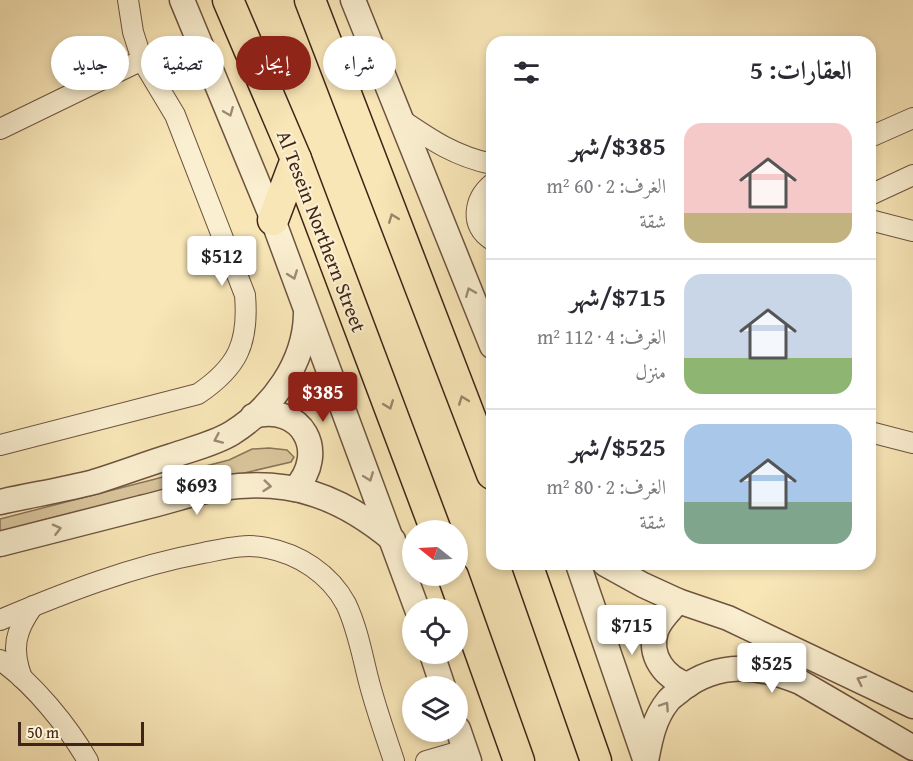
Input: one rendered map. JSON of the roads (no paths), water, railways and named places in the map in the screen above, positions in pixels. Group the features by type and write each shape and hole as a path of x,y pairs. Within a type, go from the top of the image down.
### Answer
{"main road":[{"name":"Al Tesein Northern Street","path":"228,0 296,159 432,520"},
{"path":"309,0 486,458"},
{"path":"273,220 296,159"},
{"path":"529,570 596,761"},
{"path":"468,626 519,761"}],"street":[{"path":"128,0 133,32 141,57"},
{"path":"182,0 273,220 413,598"},
{"path":"353,0 399,118 486,321"},
{"path":"0,129 141,60"},
{"path":"0,445 198,394 218,381 233,363 243,341 247,318 245,295 175,115 160,90"},
{"path":"399,118 447,150 486,162"},
{"path":"876,134 913,118"},
{"path":"876,193 913,175"},
{"path":"876,186 890,187"},
{"path":"486,189 476,208 478,225 486,235"},
{"path":"876,221 913,231"},
{"path":"0,502 94,482 211,443 231,433 271,399 287,378 306,332 307,312"},
{"path":"253,416 266,413 279,414 291,419 302,428 309,439 310,466 295,489"},
{"path":"876,434 913,443"},
{"path":"0,544 219,489 257,485 295,489 322,496 348,507 372,522 393,541"},
{"path":"0,620 83,586 187,556 240,546 265,547 290,554 312,566 331,583 346,604 394,761"},
{"path":"580,570 646,761"},
{"path":"616,570 678,601 728,618 913,706"},
{"path":"678,601 656,631 654,648 656,657 665,672 679,682 688,685"},
{"path":"23,681 16,662 16,642 21,623 33,606"},
{"path":"0,660 60,719 88,761"},
{"path":"646,761 657,718 669,699 703,675 722,670 752,669 782,674 801,682 913,748"},
{"path":"426,761 463,747"}]}
